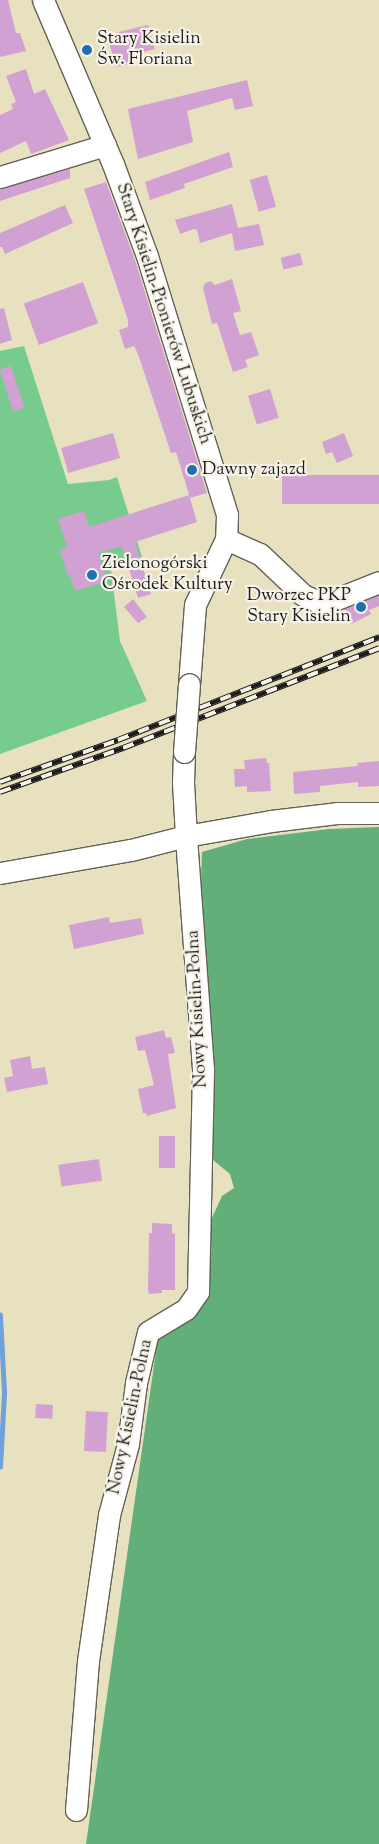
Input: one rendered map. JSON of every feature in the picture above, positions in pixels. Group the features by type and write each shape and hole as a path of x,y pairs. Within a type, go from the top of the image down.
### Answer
{"street":[{"name":"Stary Kisielin-Pionierów Lubuskich","path":"43,0 105,145 147,256 220,487 227,515 226,539 195,605 184,752 183,782 186,836"},
{"path":"0,177 105,145"},
{"path":"226,539 260,554 303,595 319,602 334,600 379,582"},
{"path":"0,874 131,850 186,836 296,817 337,812 379,813"},
{"name":"Nowy Kisielin-Polna","path":"76,1810 88,1661 109,1515 128,1444 136,1384 148,1332 186,1309 198,1292 204,1069 186,836"}],"green space":[{"path":"24,346 68,484 109,480 117,477 142,557 110,562 120,641 147,701 0,754 0,351"},
{"path":"379,827 379,1844 86,1844 158,1337 208,1262 211,1220 222,1196 234,1188 230,1174 213,1160 209,1144 212,1052 201,881 202,852 247,839 329,829"}],"building":[{"path":"0,0 8,0 16,33 20,33 26,51 0,57"},
{"path":"148,25 155,49 128,56 130,64 116,67 107,35"},
{"path":"26,69 34,94 45,89 69,140 31,154 26,141 0,153 0,115 13,109 11,104 16,102 6,76"},
{"path":"247,80 253,106 235,110 232,98 187,111 193,142 138,159 128,109"},
{"path":"229,152 233,167 184,184 185,188 150,200 145,182"},
{"path":"70,169 70,178 0,201 0,189"},
{"path":"267,175 276,207 259,212 250,180"},
{"path":"106,182 135,260 207,493 190,498 176,452 171,453 138,354 134,346 125,349 119,330 128,327 128,320 84,189"},
{"path":"232,204 238,228 259,224 264,245 235,251 232,233 200,243 197,230 194,229 180,234 175,220"},
{"path":"65,205 73,223 5,254 2,247 0,247 0,233"},
{"path":"300,253 303,265 283,269 281,258"},
{"path":"232,279 241,311 233,313 240,335 251,332 259,355 245,360 248,367 233,372 217,323 212,324 203,288 205,283 211,281 215,285"},
{"path":"83,282 98,323 39,345 24,304"},
{"path":"4,308 12,340 0,344 0,309"},
{"path":"11,366 25,408 13,412 0,371"},
{"path":"270,389 279,418 257,424 248,396"},
{"path":"113,433 120,458 68,473 61,448"},
{"path":"344,433 353,456 337,463 332,452 326,454 322,442"},
{"path":"282,475 379,475 379,504 282,504"},
{"path":"189,495 197,522 135,542 151,594 138,598 122,546 98,553 107,581 75,591 60,550 67,547 58,519 84,511 89,527"},
{"name":"Dworzec PKP Stary Kisielin","path":"379,595 379,606 369,610 371,614 351,624 344,609"},
{"path":"133,599 147,617 138,623 124,607"},
{"path":"266,758 267,763 269,763 271,791 247,792 247,786 235,787 234,769 245,769 244,760"},
{"path":"379,761 379,786 358,787 358,782 320,786 320,792 294,794 293,772 358,766 357,763"},
{"path":"109,917 110,923 141,918 144,934 74,949 69,925"},
{"path":"164,1030 166,1038 171,1037 175,1053 168,1054 176,1108 147,1116 146,1113 143,1113 138,1089 154,1085 145,1050 138,1051 135,1037"},
{"path":"30,1056 32,1069 45,1067 48,1084 7,1092 4,1078 13,1076 10,1060"},
{"path":"159,1136 175,1136 175,1168 159,1168"},
{"path":"99,1159 102,1181 61,1186 58,1165"},
{"path":"152,1223 172,1224 172,1233 175,1234 175,1290 162,1290 162,1293 149,1294 149,1233 152,1233"},
{"path":"36,1404 53,1405 52,1419 35,1418"},
{"path":"86,1411 108,1412 106,1452 84,1451"}],"waterway":[{"path":"0,1315 4,1392 0,1467"}],"railway":[{"path":"0,782 118,740 379,637"},
{"path":"0,792 123,748 379,648"}],"place":[{"name":"Stary Kisielin Św. Floriana","path":"87,50"},
{"name":"Dawny zajazd","path":"192,470"},
{"name":"Zielonogórski Ośrodek Kultury","path":"92,575"},
{"name":"Dworzec PKP Stary Kisielin","path":"361,607"}]}
